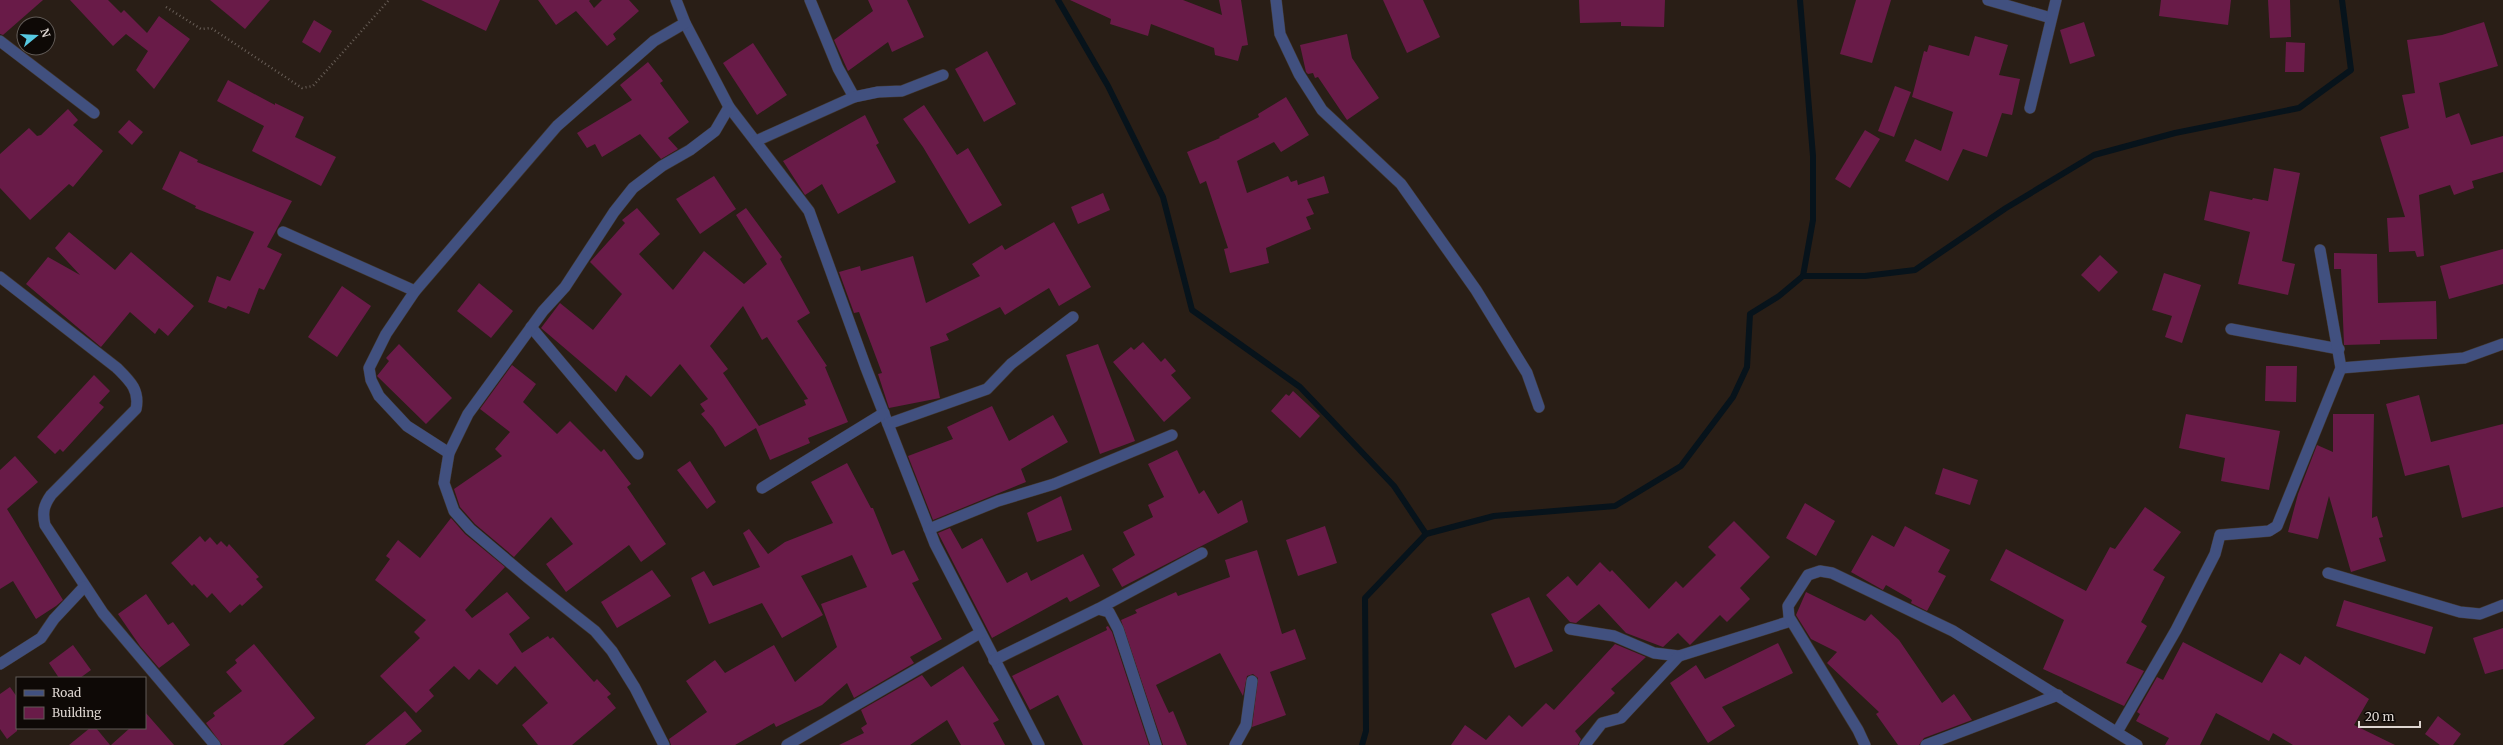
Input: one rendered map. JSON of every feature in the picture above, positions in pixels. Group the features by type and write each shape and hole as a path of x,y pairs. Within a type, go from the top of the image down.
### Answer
{"street":[{"path":"676,0 685,23 729,107 809,211 888,424 929,529 980,633 1039,745"},
{"path":"810,0 838,68 854,97"},
{"path":"1276,0 1280,34 1299,74 1322,110 1401,184 1480,296 1527,373 1540,407"},
{"path":"1988,0 2051,18"},
{"path":"2030,108 2056,0"},
{"path":"449,453 407,426 379,396 371,380 369,368 386,334 415,291 557,126 654,41 685,23"},
{"path":"0,41 94,113"},
{"path":"756,141 854,97 878,92 902,92 943,75"},
{"path":"664,745 635,688 612,651 595,631 528,578 470,529 454,511 444,483 449,453 468,414 531,327 565,287 614,212 633,188 662,166 690,150 715,130 729,107"},
{"path":"283,232 415,291"},
{"path":"2117,732 2176,630 2215,554 2218,537 2222,534 2268,531 2278,526 2341,368 2339,349 2320,250"},
{"path":"0,277 118,368 134,384 138,399 136,409 44,505 45,525 102,613 215,745"},
{"path":"888,424 987,389 1010,364 1073,317"},
{"path":"531,327 638,454"},
{"path":"2231,329 2339,349"},
{"path":"2341,368 2464,358 2503,344"},
{"path":"762,488 884,413"},
{"path":"929,529 998,501 1054,484 1172,435"},
{"path":"994,660 1098,609 1202,553"},
{"path":"1864,745 1839,697 1791,621 1788,606 1808,575 1820,571 1832,573 1953,631 2137,745"},
{"path":"2328,573 2460,612 2480,614 2503,605"},
{"path":"0,664 42,638 54,619 84,587"},
{"path":"1098,609 1109,612 1118,629 1156,745"},
{"path":"1570,629 1614,636 1654,653 1679,656 1791,621"},
{"path":"787,745 980,633"},
{"path":"1585,745 1602,723 1621,718 1679,656"},
{"path":"1235,745 1246,725 1252,681"},
{"path":"1926,745 2058,695"}],"path":[{"path":"166,7 201,29 211,28 302,88 308,89 389,0"}],"building":[{"path":"0,0 43,0 25,16 16,16 16,24 3,35 0,34"},
{"path":"70,0 108,0 121,13 124,10 147,33 159,16 190,39 154,89 136,70 148,51 126,34 113,46"},
{"path":"210,0 270,0 245,29"},
{"path":"421,0 500,0 486,31"},
{"path":"538,0 590,0 589,1 594,8 602,0 629,0 639,11 613,34 616,39 607,46 576,11 556,25"},
{"path":"868,0 907,0 924,37 892,52 888,42 848,71 834,40 873,11"},
{"path":"1070,0 1183,0 1222,15 1219,0 1241,0 1248,45 1242,46 1238,61 1215,55 1214,48 1151,24 1148,36 1110,24 1111,19"},
{"path":"1383,0 1423,0 1440,37 1407,53"},
{"path":"1579,0 1665,0 1664,27 1621,26 1621,22 1580,23"},
{"path":"1856,0 1891,0 1872,63 1840,54"},
{"path":"2161,0 2231,0 2228,25 2159,16"},
{"path":"2268,0 2290,0 2291,37 2270,38"},
{"path":"314,20 332,31 320,53 302,42"},
{"path":"2084,22 2095,56 2070,64 2060,30"},
{"path":"2484,22 2498,66 2439,83 2446,118 2459,113 2471,145 2503,136 2503,172 2472,181 2474,188 2454,195 2450,185 2419,195 2424,256 2417,257 2415,251 2389,252 2387,218 2405,217 2380,137 2409,128 2402,95 2415,93 2407,40 2442,35"},
{"path":"1347,34 1352,58 1379,98 1347,120 1318,77 1315,78 1313,73 1308,74 1306,72 1300,45"},
{"path":"1975,36 2008,45 1999,75 2020,79 2012,115 2002,113 1987,157 1963,149 1948,181 1905,161 1915,139 1941,151 1953,112 1912,97 1924,51 1927,52 1929,45 1969,56"},
{"path":"2286,42 2305,43 2304,72 2285,72"},
{"path":"753,43 787,95 757,115 723,63"},
{"path":"987,51 1016,104 984,122 955,69"},
{"path":"648,62 663,81 660,83 689,122 668,138 678,149 661,159 640,134 602,157 595,144 587,148 577,133 632,100 620,85"},
{"path":"228,80 275,105 275,103 304,117 295,137 336,157 321,186 252,151 264,126 217,101"},
{"path":"1895,86 1911,92 1894,137 1878,131"},
{"path":"1286,97 1309,135 1281,152 1274,142 1237,161 1247,193 1288,176 1291,182 1297,180 1298,185 1324,176 1329,193 1307,199 1314,214 1306,217 1311,229 1266,248 1269,263 1230,273 1224,249 1228,248 1206,181 1200,184 1187,152 1220,138 1219,137 1259,117 1258,114"},
{"path":"924,105 957,155 968,148 1002,205 969,224 923,147 903,119"},
{"path":"68,109 78,120 73,125 103,151 73,187 69,184 30,220 0,188 0,154 29,128 37,136 41,135"},
{"path":"865,115 879,143 876,145 896,182 838,214 822,184 805,195 783,161"},
{"path":"129,120 143,132 132,145 118,132"},
{"path":"1865,130 1880,139 1850,188 1835,179"},
{"path":"180,151 198,160 197,162 292,201 267,247 282,254 264,290 259,288 249,314 228,306 226,309 208,302 217,276 230,281 254,232 195,208 196,206 162,189"},
{"path":"2274,168 2300,173 2282,261 2295,264 2288,295 2238,284 2250,232 2204,220 2210,191 2252,200 2253,198 2268,201"},
{"path":"714,176 736,209 700,234 676,199"},
{"path":"1103,193 1110,210 1078,224 1071,207"},
{"path":"637,208 660,234 639,254 673,290 704,251 744,284 767,264 736,215 746,208 782,257 780,259 810,313 797,321 827,366 825,367 848,422 808,438 810,443 770,460 756,428 725,447 713,428 701,414 705,411 700,404 708,399 680,364 651,397 626,375 616,392 541,328 560,303 593,330 622,294 590,262 625,223 622,220","holes":["743,306 762,340 767,337 808,399 804,400 806,405 759,426 723,373 728,369 710,346"]},
{"path":"1054,222 1091,287 1059,306 1049,288 1005,315 1000,307 946,334 949,340 930,347 940,398 889,408 878,374 882,373 859,312 854,313 839,272 860,266 861,271 913,256 926,303 980,276 972,264 1002,245 1005,250"},
{"path":"69,232 115,270 131,252 194,306 168,336 159,328 155,334 130,312 101,347 26,284 48,257 80,275 55,248"},
{"path":"2503,249 2503,284 2449,299 2440,266"},
{"path":"2334,253 2377,254 2378,303 2436,301 2437,339 2380,340 2380,344 2344,345 2341,269 2334,269"},
{"path":"2100,255 2118,272 2099,292 2081,275"},
{"path":"2164,273 2201,285 2182,343 2165,337 2172,316 2152,310"},
{"path":"479,283 513,311 491,338 457,311"},
{"path":"342,286 371,306 337,357 308,337"},
{"path":"1143,342 1161,362 1165,358 1176,371 1171,375 1191,398 1164,422 1113,362 1131,347 1134,350"},
{"path":"399,344 452,398 426,424 377,376 389,361 386,358"},
{"path":"1098,344 1135,441 1100,454 1066,355"},
{"path":"512,365 536,384 523,402 557,434 570,421 601,452 604,449 631,484 627,487 666,544 641,562 629,545 566,592 546,564 573,544 551,517 514,557 475,524 460,507 454,489 502,456 495,449 510,432 480,409"},
{"path":"2266,366 2297,366 2296,402 2265,401"},
{"path":"94,375 110,391 99,403 104,407 63,452 60,449 55,454 37,437"},
{"path":"1293,391 1320,416 1300,438 1271,411 1286,394 1289,396"},
{"path":"2419,395 2431,442 2503,424 2503,507 2462,518 2449,465 2405,476 2386,404"},
{"path":"992,406 1009,441 1053,415 1068,442 1021,469 1026,482 933,520 908,456 953,439 947,427"},
{"path":"2186,414 2280,431 2269,490 2221,481 2225,458 2179,448"},
{"path":"2333,414 2374,414 2372,518 2377,516 2383,537 2379,538 2386,561 2351,572 2329,496 2318,539 2288,532 2298,494 2317,445 2333,452"},
{"path":"1177,450 1199,494 1204,490 1218,514 1242,500 1248,522 1122,587 1112,569 1135,555 1123,532 1153,517 1148,505 1164,497 1148,464"},
{"path":"15,456 38,482 7,509 63,600 36,619 13,581 0,589 0,470"},
{"path":"690,461 716,502 707,509 677,470"},
{"path":"847,463 871,508 873,508 892,555 904,550 919,580 912,583 942,639 910,657 914,663 854,698 847,683 822,705 776,727 774,723 735,745 671,745 669,739 707,712 686,681 715,660 725,673 774,645 795,682 837,647 821,604 867,587 852,555 801,576 823,615 782,638 762,603 709,624 691,578 704,571 713,586 760,567 743,533 749,529 768,554 785,542 833,523 811,482"},
{"path":"1943,468 1978,480 1970,505 1935,494"},
{"path":"1061,496 1072,530 1037,542 1027,513"},
{"path":"1805,503 1835,521 1816,556 1786,538"},
{"path":"2145,507 2181,532 2153,570 2165,577 2141,622 2147,626 2126,663 2144,671 2124,706 2043,669 2064,620 1990,580 2006,549 2086,591 2110,547 2115,549"},
{"path":"451,518 465,534 505,567 465,610 472,618 507,592 530,618 509,634 522,653 548,636 550,639 553,637 594,682 597,679 611,694 607,697 616,708 572,745 538,745 522,725 548,703 515,666 497,685 479,669 469,680 454,666 429,690 434,696 416,713 380,676 420,638 414,632 426,620 375,580 390,559 386,556 398,540 420,558"},
{"path":"1734,521 1770,557 1740,588 1750,599 1727,622 1720,615 1690,645 1678,633 1663,647 1626,633 1599,604 1576,623 1570,622 1546,595 1568,576 1577,586 1600,562 1610,572 1612,570 1649,609 1676,581 1683,588 1716,555 1708,547"},
{"path":"1325,526 1337,563 1298,576 1286,540"},
{"path":"1905,526 1950,550 1938,572 1946,576 1927,611 1911,603 1912,600 1886,585 1883,590 1851,572 1872,535 1894,547"},
{"path":"950,528 962,549 982,538 1007,583 1027,572 1031,581 1083,554 1100,586 1070,602 1067,597 992,638 938,533"},
{"path":"200,536 205,542 210,537 217,545 221,541 227,547 229,544 259,577 256,579 263,587 242,606 240,604 230,613 212,593 207,598 194,584 192,586 171,563"},
{"path":"1257,550 1282,634 1295,629 1306,659 1270,672 1286,715 1252,727 1258,678 1253,674 1247,676 1243,696 1220,653 1156,685 1169,713 1173,711 1187,745 1163,745 1121,620 1137,613 1135,610 1176,592 1178,596 1230,577 1225,560"},
{"path":"652,570 671,596 617,628 601,602"},
{"path":"1806,592 1865,621 1871,614 1899,640 1942,703 1954,694 1972,720 1924,738 1919,745 1898,745 1876,714 1879,712 1827,663 1837,652 1811,639 1796,615"},
{"path":"146,594 168,625 173,622 190,645 159,668 140,646 118,614"},
{"path":"1529,597 1553,651 1515,668 1491,614"},
{"path":"2344,600 2433,627 2425,654 2336,626"},
{"path":"1108,626 1112,632 1149,745 1083,745 1058,695 1030,710 1012,676 1107,630 1106,627"},
{"path":"2503,628 2503,669 2485,674 2473,638"},
{"path":"2183,642 2262,683 2280,653 2300,665 2305,656 2369,699 2354,725 2395,745 2293,745 2273,733 2269,741 2216,713 2200,745 2165,745 2169,738 2136,721 2140,714 2137,712 2157,677 2163,680"},
{"path":"1778,643 1793,673 1722,707 1735,726 1708,743 1670,683 1696,665 1705,679"},
{"path":"254,644 315,718 283,745 222,745 206,723 215,716 213,713 242,691 226,672 237,663 235,660"},
{"path":"1615,644 1646,657 1611,689 1615,693 1575,731 1581,739 1578,745 1451,745 1465,725 1486,740 1509,715 1522,727 1546,703 1554,710"},
{"path":"73,645 91,670 81,677 58,677 49,663"},
{"path":"963,666 999,720 993,723 1005,745 961,745 947,720 910,745 839,745 864,733 861,728 867,724 861,710 922,675 931,687"},
{"path":"10,687 16,696 17,731 7,739 0,729 0,694"},
{"path":"405,711 422,731 405,745 365,745"},
{"path":"146,713 174,745 111,745 129,729 146,729"},
{"path":"2438,716 2461,734 2453,745 2440,745 2425,734"},
{"path":"89,729 97,729 110,745 69,745"}],"waterway":[{"path":"1058,0 1108,86 1163,197 1192,310 1300,387 1394,486 1426,534"},
{"path":"1800,0 1813,156 1813,220 1803,276"},
{"path":"1362,745 1366,731 1365,598 1426,534 1494,516 1615,506 1681,466 1733,397 1747,367 1750,314 1779,296 1803,276 1865,276 1915,270 2006,208 2094,155 2175,133 2299,108 2351,70 2342,0"}]}
